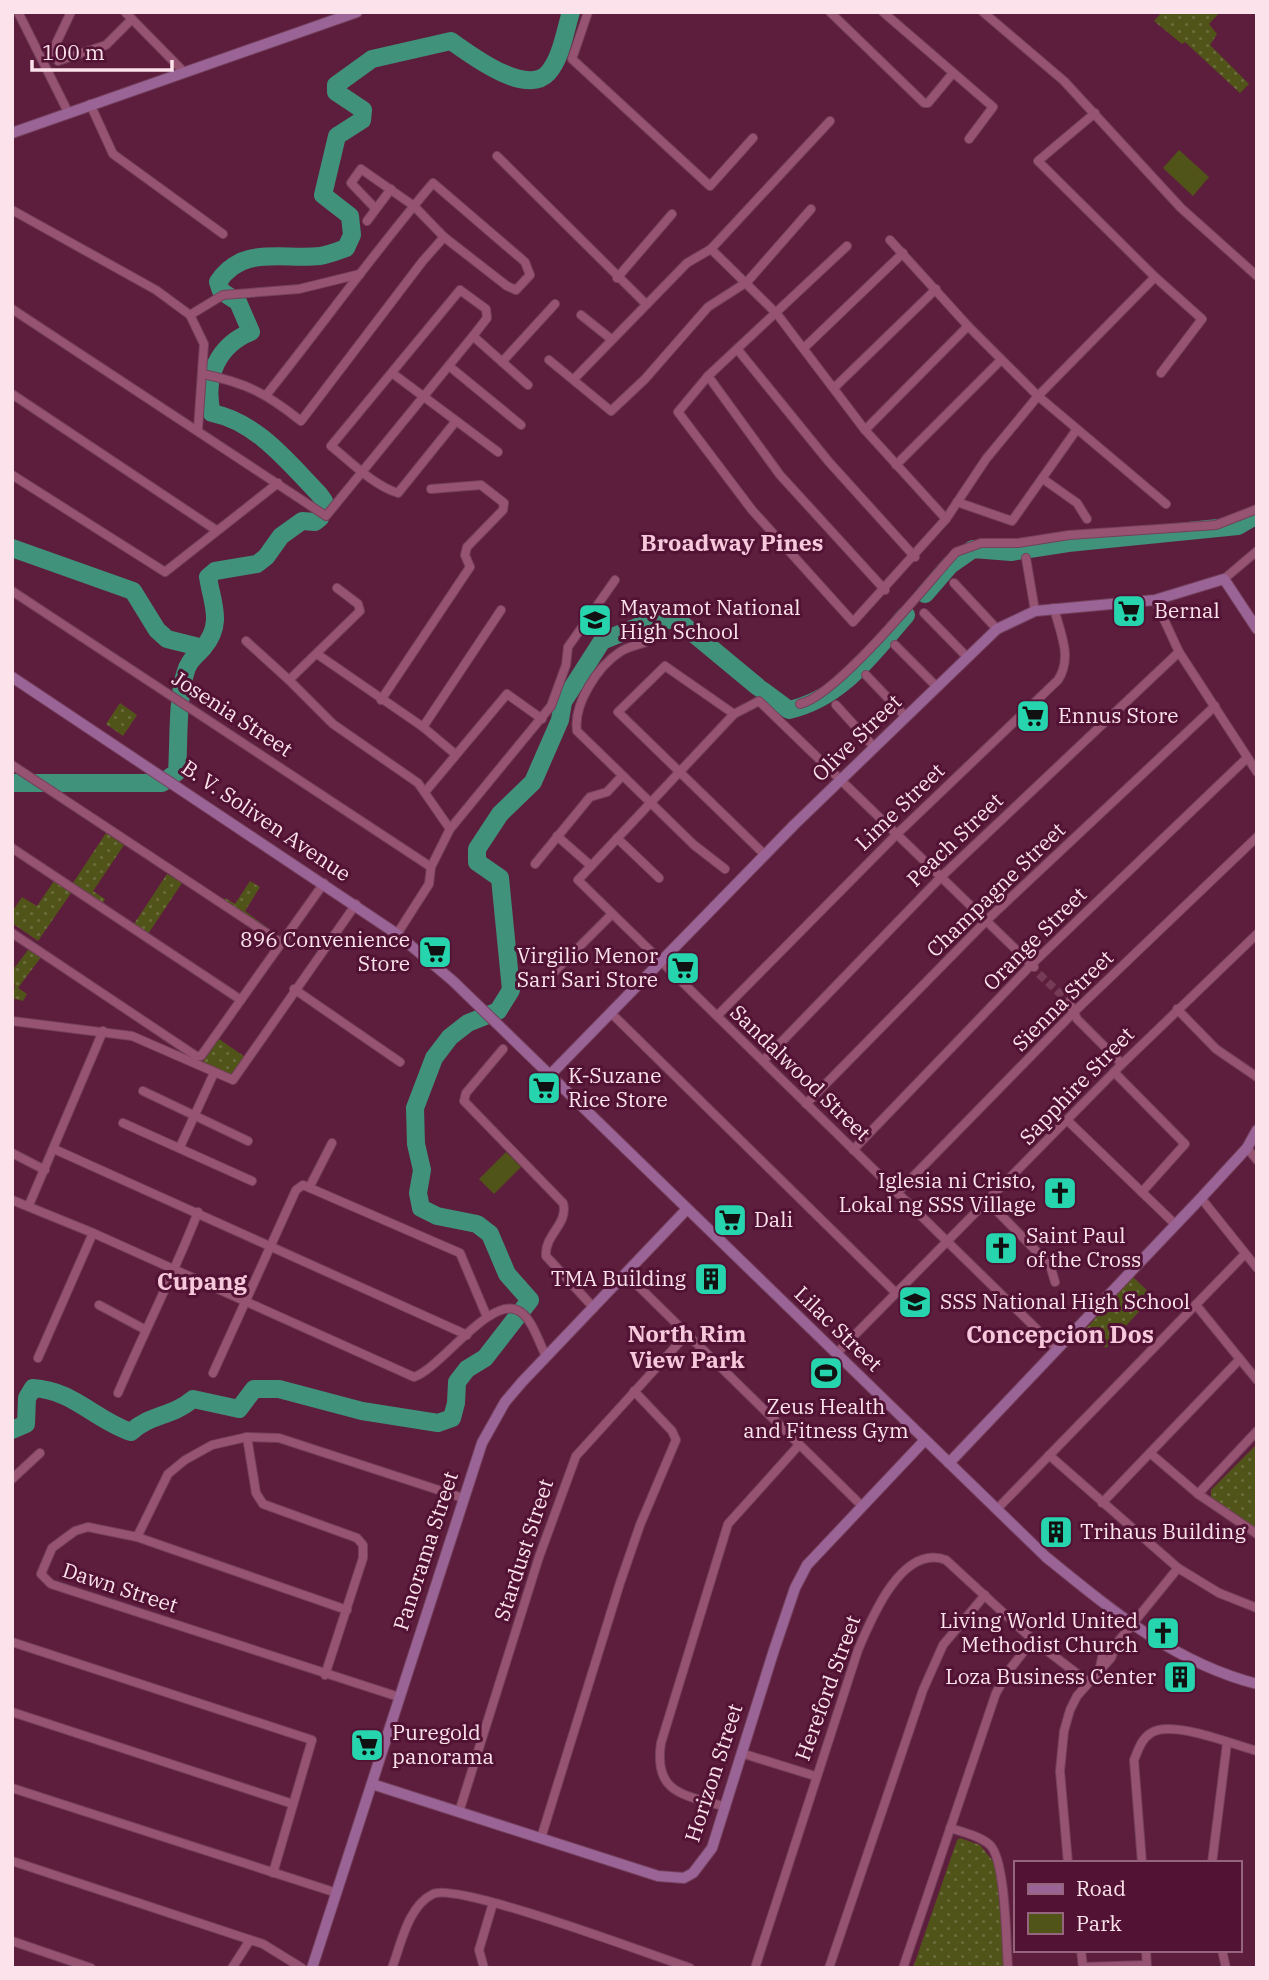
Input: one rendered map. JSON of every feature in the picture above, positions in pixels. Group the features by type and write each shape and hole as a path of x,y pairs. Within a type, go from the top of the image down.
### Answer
{"street":[{"path":"18,12 68,112"},
{"path":"71,12 52,52 58,61 106,45 132,19"},
{"path":"125,12 183,71"},
{"path":"12,133 357,12"},
{"path":"588,12 572,59 710,186 753,138"},
{"path":"830,12 924,103 928,103 953,73"},
{"path":"883,12 993,107 969,139"},
{"path":"984,12 1064,81 1181,208 1257,276"},
{"path":"90,104 113,154 223,234"},
{"path":"1096,113 1038,161 1155,277 1202,319 1161,373"},
{"path":"574,379 645,303 687,263 711,249 830,121"},
{"path":"497,156 645,303"},
{"path":"267,394 360,274 414,206 433,183 525,262 530,275 514,290 444,237 414,206 361,169 351,183 374,207"},
{"path":"366,221 374,207 391,189"},
{"path":"550,359 611,411 645,379 708,307 747,282 811,209"},
{"path":"12,210 156,290 190,316 199,328 210,375 198,429"},
{"path":"617,278 672,214"},
{"path":"210,375 239,381 267,394 301,421 444,237"},
{"path":"890,240 968,326 1038,396 1166,504"},
{"path":"847,246 708,376 678,412 752,510 853,622 915,557 946,519 986,459 1038,396 1155,277"},
{"path":"711,249 777,313 865,430 946,519"},
{"path":"805,347 903,253"},
{"path":"190,316 223,295 299,289 360,274"},
{"path":"835,387 936,289"},
{"path":"12,309 198,429 322,514 362,471 449,366 488,313 460,290 331,446 362,471 394,493 400,492 456,421"},
{"path":"502,362 555,303"},
{"path":"581,314 611,339"},
{"path":"865,430 968,326"},
{"path":"473,336 528,386"},
{"path":"738,350 829,461 915,557"},
{"path":"896,465 1002,360"},
{"path":"449,366 521,425"},
{"path":"392,373 498,453"},
{"path":"708,376 780,475 885,590"},
{"path":"12,394 216,530"},
{"path":"957,502 1012,521 1077,429"},
{"path":"12,475 163,571 170,570 216,530 278,483"},
{"path":"1042,479 1077,503 1087,519"},
{"path":"381,700 470,568 465,552 503,510 505,503 481,485 431,489"},
{"path":"800,704 813,701 841,680 956,552 981,543 1018,543 1069,535 1216,525 1257,509"},
{"name":"Olive Street","path":"551,1076 842,778 998,629 1035,611 1155,600 1224,579 1257,551"},
{"path":"1026,558 1035,611"},
{"path":"1224,579 1257,629"},
{"path":"397,934 429,884 431,867 450,829 551,706 566,665 568,647 615,580"},
{"path":"954,583 998,629"},
{"path":"289,680 360,611 358,604 337,588"},
{"name":"Josenia Street","path":"12,591 431,867"},
{"path":"1155,600 1179,652 1257,772"},
{"name":"Lime Street","path":"717,1016 897,834 1058,680 1066,668 1067,658 1054,608"},
{"path":"423,727 501,610"},
{"path":"924,612 968,658"},
{"path":"246,641 289,680 319,713 390,762 425,792 450,829"},
{"path":"646,642 619,652 594,678 579,708 577,731 585,742 694,845 725,869"},
{"path":"895,645 937,687"},
{"name":"Peach Street","path":"763,1061 942,876 1179,652"},
{"path":"317,654 423,727 454,753"},
{"path":"734,715 665,666 618,712 765,855"},
{"path":"866,675 906,717"},
{"name":"B. V. Soliven Avenue","path":"12,677 355,904 397,934 486,1013"},
{"path":"425,792 454,753 506,694 542,719"},
{"path":"557,836 590,865 734,715 759,701 988,919 1033,966"},
{"path":"836,705 874,747"},
{"name":"Champagne Street","path":"806,1104 988,919 1215,706"},
{"name":"Orange Street","path":"853,1150 1033,966 1247,758"},
{"path":"12,765 280,942"},
{"path":"535,864 590,797 607,792 622,776"},
{"name":"Sienna Street","path":"898,1193 1074,1012 1257,837"},
{"path":"617,838 659,877"},
{"path":"12,848 241,1000"},
{"name":"Sandalwood Street","path":"590,865 578,880 1057,1349"},
{"path":"12,933 196,1056 201,1056 324,883"},
{"path":"12,1021 140,1038 227,1079 236,1077 355,904"},
{"path":"555,971 612,914"},
{"name":"Sapphire Street","path":"836,1354 1122,1064 1257,934"},
{"path":"294,989 400,1062"},
{"path":"1069,1002 1074,1012 1122,1064"},
{"path":"1178,1009 1216,1049 1257,1077"},
{"name":"Lilac Street","path":"486,1013 1046,1557 1131,1625 1217,1671 1257,1684"},
{"path":"611,1013 896,1293"},
{"path":"29,1205 103,1031"},
{"path":"503,1049 466,1093 464,1101 563,1203 564,1215 546,1244 546,1256 594,1307"},
{"path":"1114,1072 1185,1144 1142,1192"},
{"path":"180,1147 214,1073"},
{"path":"143,1091 248,1141"},
{"path":"1068,1121 1176,1225"},
{"path":"123,1123 252,1181"},
{"path":"949,1463 1247,1149 1257,1130"},
{"path":"213,1373 296,1190 307,1186 332,1143"},
{"path":"54,1149 467,1335"},
{"path":"1247,1149 1257,1160"},
{"path":"12,1153 45,1170"},
{"path":"307,1186 460,1254 487,1317"},
{"path":"1201,1198 1257,1268"},
{"path":"12,1200 93,1233 414,1377 487,1317 507,1308 519,1310 526,1318 546,1356"},
{"path":"988,1202 1050,1265 1055,1282"},
{"name":"Panorama Street","path":"312,1968 463,1498 492,1423 513,1392 687,1209"},
{"path":"118,1393 144,1329 175,1270 198,1212"},
{"path":"38,1357 93,1233"},
{"path":"997,1509 1245,1254"},
{"path":"626,1274 861,1505"},
{"path":"99,1305 144,1329"},
{"path":"1196,1305 1257,1380"},
{"name":"Stardust Street","path":"459,1812 568,1472 588,1441 686,1335"},
{"path":"1102,1503 1240,1359"},
{"path":"541,1838 633,1544 676,1440 672,1431 634,1391"},
{"path":"1198,1494 1257,1431"},
{"path":"247,1437 256,1493 263,1504 350,1535 363,1545 363,1558 325,1675"},
{"path":"136,1537 167,1474 212,1445 247,1437 279,1438 463,1498"},
{"name":"Horizon Street","path":"372,1784 658,1876 684,1878 702,1864 726,1807 741,1753 801,1575 861,1505 925,1440"},
{"path":"726,1807 677,1792 665,1783 658,1765 661,1743 727,1524 799,1445"},
{"path":"12,1479 40,1453"},
{"path":"1150,1453 1198,1494 1257,1534"},
{"path":"1049,1455 1178,1567 1219,1593 1257,1608"},
{"name":"Dawn Street","path":"347,1610 136,1537 88,1527 75,1531 52,1548 46,1558 43,1578 51,1584 399,1697"},
{"name":"Hereford Street","path":"755,1968 858,1650 880,1602 904,1572 922,1559 937,1556 952,1565 1033,1640 1088,1682"},
{"path":"1068,1861 1060,1771 1063,1731 1073,1703 1099,1668 1114,1656 1117,1643 1178,1567"},
{"path":"830,1968 922,1690 943,1646 985,1595"},
{"path":"904,1968 996,1693 1010,1669 1033,1640"},
{"path":"12,1642 312,1740 273,1873"},
{"path":"12,1712 293,1804"},
{"path":"1142,1861 1134,1760 1146,1737 1156,1730 1186,1730 1257,1751"},
{"path":"1212,1861 1227,1743"},
{"path":"741,1753 815,1776"},
{"path":"12,1788 337,1893"},
{"path":"950,1828 982,1840 994,1849 999,1867 1008,1968"},
{"path":"12,1861 250,1940 302,1968"},
{"path":"392,1968 415,1911 430,1895 447,1891 493,1903 690,1968"},
{"path":"484,1968 479,1950 493,1903"},
{"path":"232,1968 250,1940"},
{"path":"12,1941 91,1968"},
{"path":"1083,1968 1147,1966"}],"green space":[{"path":"1162,12 1220,12 1209,24 1217,34 1210,45 1249,84 1240,93 1185,42 1182,44 1154,21"},
{"path":"1179,150 1209,177 1193,196 1163,168"},
{"path":"120,703 137,715 123,736 106,724"},
{"path":"106,833 124,845 93,891 105,899 103,903 73,883"},
{"path":"167,874 182,883 148,934 134,924"},
{"path":"54,881 71,893 38,941 12,923 12,912 22,897 37,906"},
{"path":"250,881 260,887 245,911 280,937 224,901 225,898 235,904"},
{"path":"28,950 41,957 18,988 27,994 23,1001 12,998 15,987 12,971"},
{"path":"219,1039 245,1057 230,1077 202,1063"},
{"path":"506,1152 521,1167 494,1194 479,1179"},
{"path":"1133,1277 1153,1296 1106,1348 1085,1330"},
{"path":"1257,1444 1257,1530 1211,1498 1211,1490"},
{"path":"960,1838 980,1845 996,1865 1005,1968 913,1968 957,1840"}],"waterway":[{"path":"12,783 162,783 177,772 182,685 190,662 209,639 215,622 208,577 215,571 257,564 266,557 281,536 302,521 315,522 320,518 324,501 271,445 243,425 212,413 210,387 212,375 222,354 239,338 251,332 238,302 221,291 218,282 228,270 251,259 330,254 346,248 352,235 350,216 323,195 337,136 362,120 363,110 336,92 336,85 372,59 451,41 499,71 526,80 538,79 548,73 556,60 571,12"},
{"path":"925,594 950,565 973,549 1011,552 1068,543 1238,526 1257,515"},
{"path":"12,548 133,591 157,630 167,639 203,648"},
{"path":"762,690 789,710 825,696 855,673 906,615"},
{"path":"12,1430 26,1424 27,1398 33,1388 60,1394 131,1432 193,1399 239,1409 254,1389 279,1389 362,1411 438,1423 452,1418 457,1382 467,1369 485,1358 530,1300 507,1274 490,1234 477,1224 437,1216 421,1208 418,1193 422,1170 416,1144 415,1108 434,1058 450,1037 468,1023 498,1011 511,990 500,878 477,862 477,849 500,814 533,782 560,720 563,702 602,641 649,622 676,619 758,687"}],"tunnel":[{"path":"1039,974 1069,1002"}],"place":[{"name":"Bernal","path":"1129,611"},
{"name":"Mayamot National High School","path":"595,620"},
{"name":"Ennus Store","path":"1033,716"},
{"name":"896 Convenience Store","path":"435,952"},
{"name":"Virgilio Menor Sari Sari Store","path":"683,968"},
{"name":"K-Suzane Rice Store","path":"544,1088"},
{"name":"Iglesia ni Cristo, Lokal ng SSS Village","path":"1060,1193"},
{"name":"Dali","path":"730,1220"},
{"name":"Saint Paul of the Cross","path":"1001,1248"},
{"name":"TMA Building","path":"711,1279"},
{"name":"SSS National High School","path":"915,1302"},
{"name":"Zeus Health and Fitness Gym","path":"826,1373"},
{"name":"Trihaus Building","path":"1056,1532"},
{"name":"Living World United Methodist Church","path":"1163,1633"},
{"name":"Loza Business Center","path":"1180,1677"},
{"name":"Puregold panorama","path":"367,1745"}],"district":[{"name":"Broadway Pines","path":"732,543"},
{"name":"Cupang","path":"202,1282"},
{"name":"Concepcion Dos","path":"1060,1335"},
{"name":"North Rim View Park","path":"687,1347"}]}
